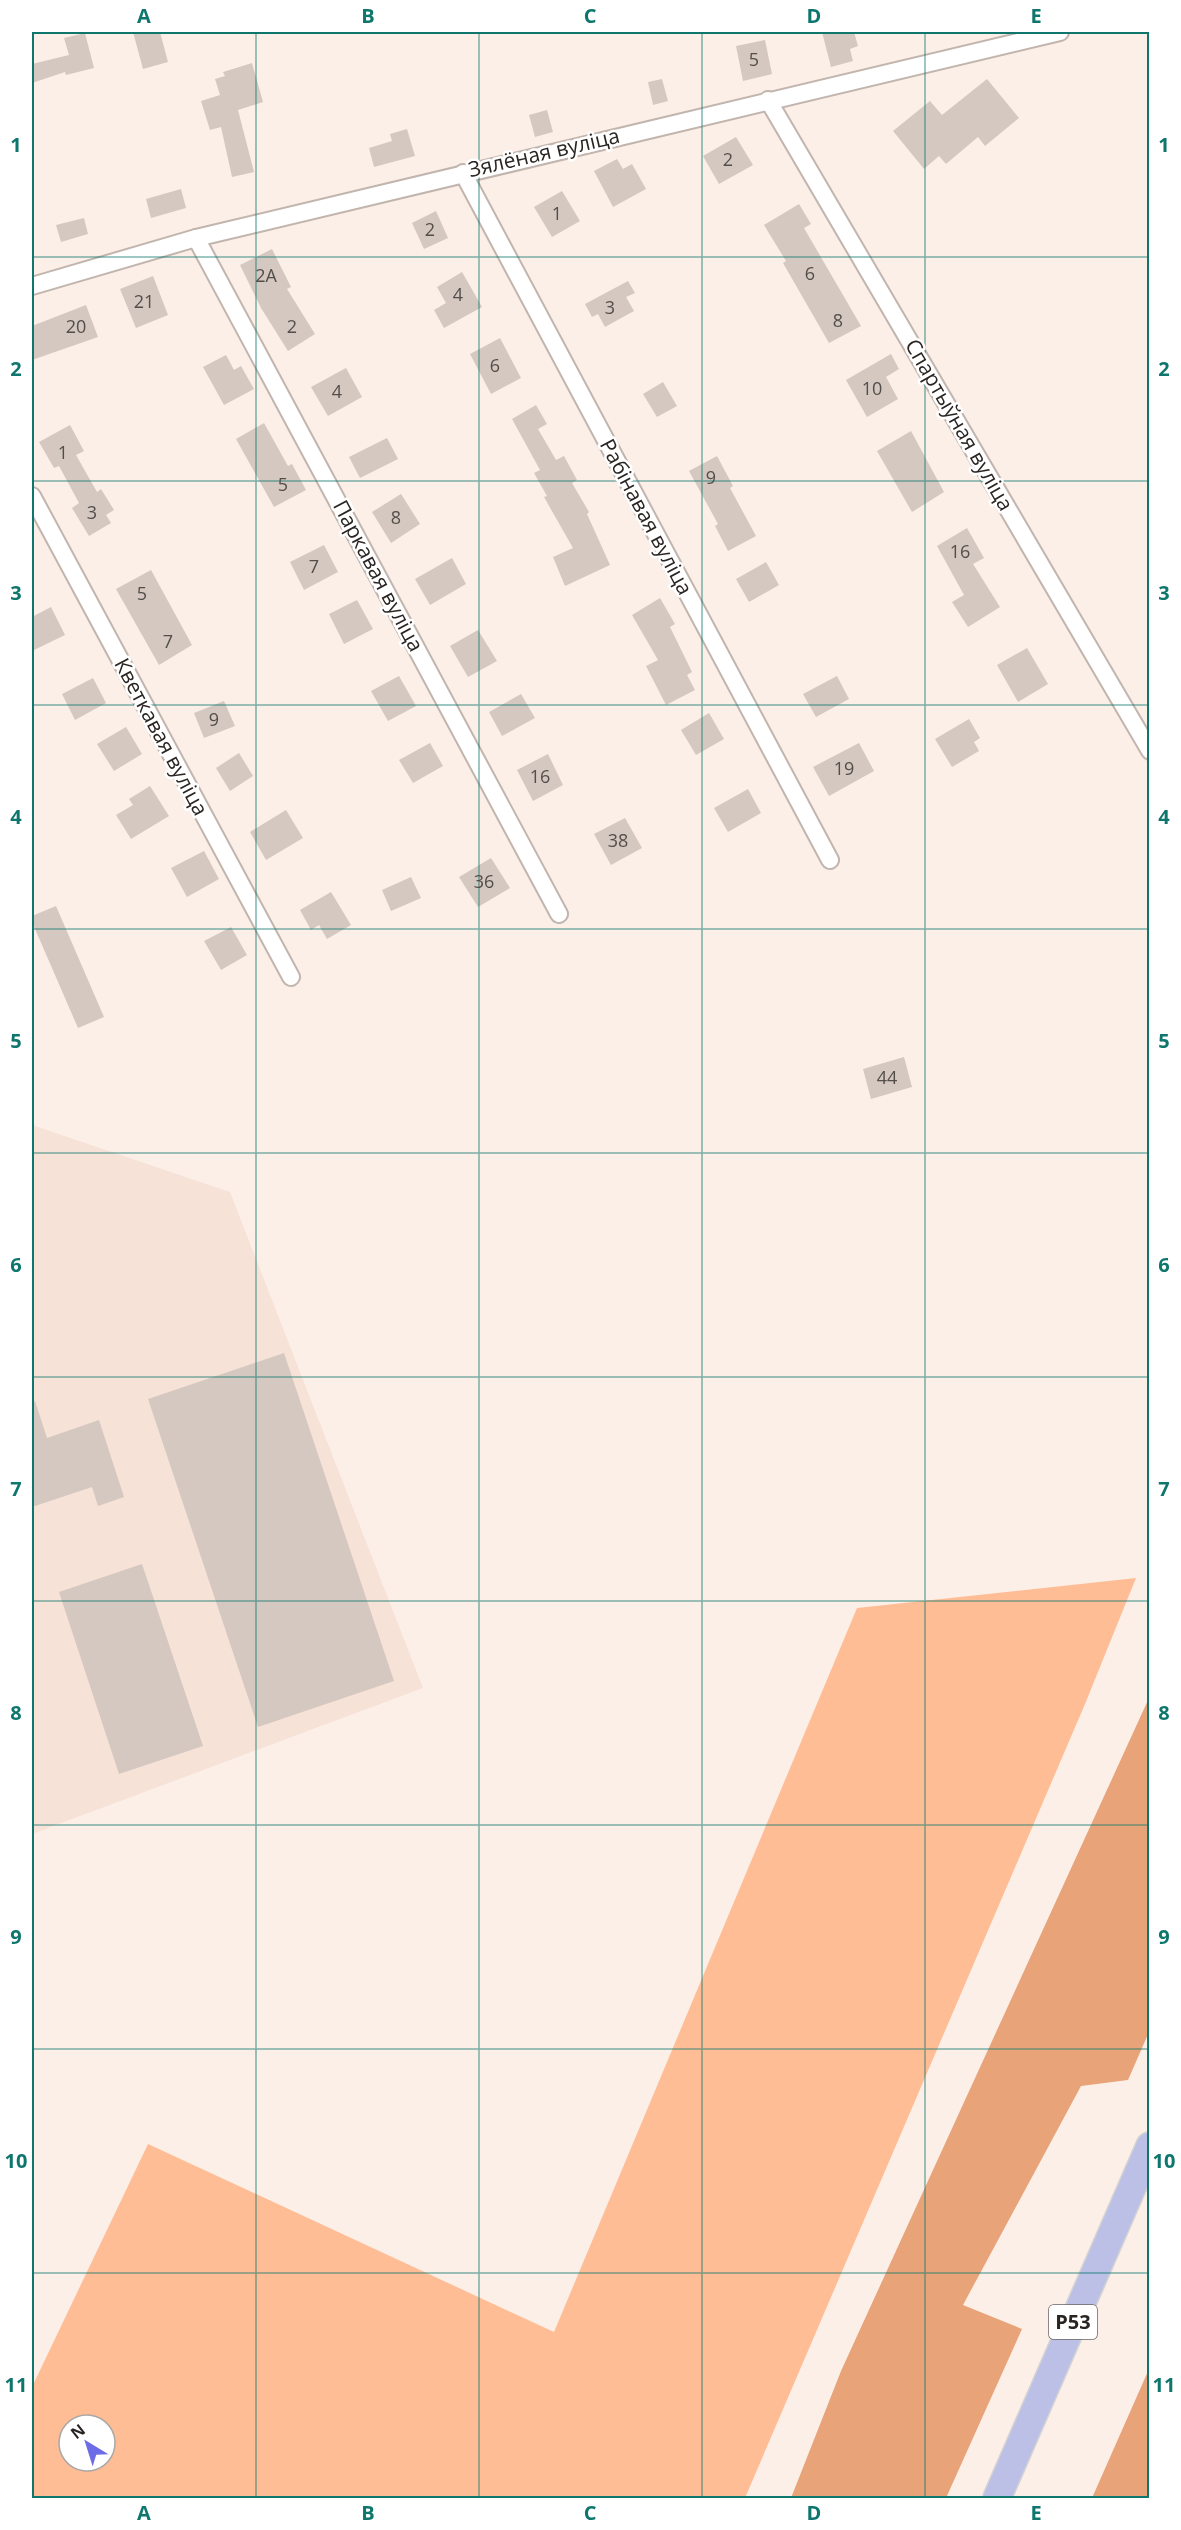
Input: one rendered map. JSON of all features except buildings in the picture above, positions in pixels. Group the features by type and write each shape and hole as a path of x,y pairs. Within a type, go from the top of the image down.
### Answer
{"main road":[{"name":"Р53","path":"996,2499 1149,2146"}],"street":[{"name":"Зялёная вуліца","path":"32,286 196,238 1060,32"},
{"name":"Спартыўная вуліца","path":"768,100 1149,751"},
{"name":"Рабінавая вуліца","path":"463,173 830,861"},
{"name":"Паркавая вуліца","path":"196,238 559,914"},
{"name":"Кветкавая вуліца","path":"32,496 291,977"}],"shaded area":[{"path":"32,1125 230,1192 423,1688 32,1834"},
{"path":"1136,1578 1085,1704 745,2498 32,2498 32,2387 148,2144 554,2332 857,1608"},
{"path":"1149,1698 1149,2032 1128,2080 1081,2086 963,2305 1022,2329 946,2498 791,2498 841,2371"},
{"path":"1149,2369 1149,2498 1092,2498"}]}
